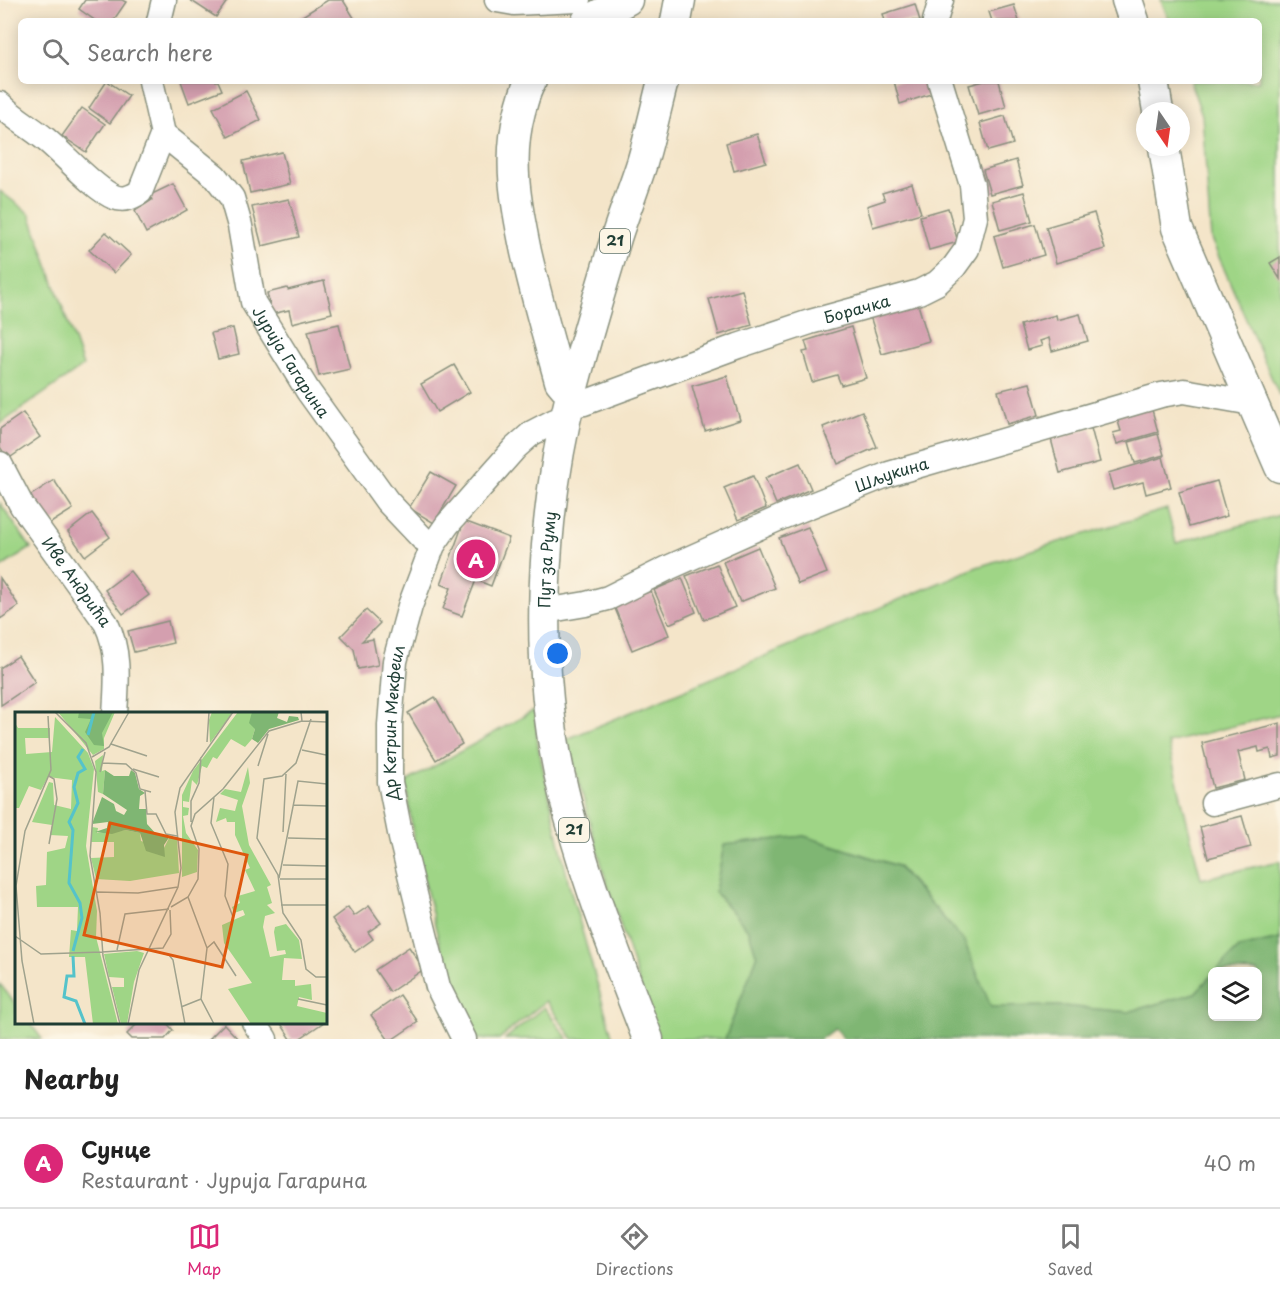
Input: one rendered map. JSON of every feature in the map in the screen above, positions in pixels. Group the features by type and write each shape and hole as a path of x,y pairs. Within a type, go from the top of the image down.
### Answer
{"main road":[{"path":"677,18 680,0"},
{"path":"1127,0 1133,18"},
{"path":"592,18 619,1"},
{"path":"529,84 515,129 512,158 517,210 535,294 569,406"},
{"name":"Пут за Руму","path":"648,1039 593,892 562,789 553,742 549,701 545,611 549,523 556,469 569,406 616,237 642,162 662,84"},
{"path":"1154,84 1156,102"},
{"path":"1165,156 1177,228 1280,467"}],"street":[{"path":"160,18 164,0"},
{"path":"497,0 514,3 578,0"},
{"path":"935,18 941,0"},
{"path":"0,104 15,119 43,137 101,189 124,199 140,192 163,134 152,84"},
{"name":"Борачка","path":"433,545 447,525 514,448 532,433 555,421 569,406 584,403 748,342 919,292 937,283 954,267 967,249 975,219 972,184 941,84"},
{"name":"Јурија Гагарина","path":"163,134 215,176 232,198 240,226 254,302 308,391 365,472 407,523 433,545"},
{"name":"Шљукина","path":"545,611 608,598 670,567 762,526 889,474 1161,395 1184,391 1252,403"},
{"name":"Иве Андрића","path":"0,464 22,506 110,631 116,657 115,712"},
{"name":"Др Кетрин Мекфеил","path":"433,545 410,606 395,661 390,725 390,782 401,838 438,987 464,1039"},
{"path":"1213,803 1280,785"},
{"path":"256,1024 266,1039"}],"green space":[{"path":"1161,0 1280,0 1280,397 1211,239 1202,115 1191,84 1262,84 1262,18 1168,18"},
{"path":"0,191 30,214 83,366 0,424"},
{"path":"0,503 31,548 0,568"},
{"path":"1167,509 1176,543 1280,515 1280,714 1168,743 1201,879 1280,861 1280,939 1239,948 1220,967 1208,967 1208,979 1195,993 1128,1012 1062,1006 990,1007 964,941 898,866 804,836 724,846 715,892 749,931 757,957 725,1039 657,1039 605,877 567,739 977,567"},
{"path":"535,710 538,746 569,885 613,1039 573,1039 546,1001 499,1039 477,1039 448,978 413,835 406,782"},
{"path":"804,836 897,866 964,941 991,1007 1062,1006 1128,1012 1195,993 1208,979 1208,1021 1262,1021 1262,967 1220,967 1239,948 1280,939 1280,1039 844,1039 834,1029 820,1039 725,1039 757,957 749,931 715,892 724,845"},
{"path":"0,984 15,1004 15,1024 31,1024 42,1039 0,1039"},
{"path":"544,1007 568,1039 505,1039"}],"building":[{"path":"85,0 122,0 126,2 115,18 92,18 79,9"},
{"path":"190,0 228,0 216,17"},
{"path":"328,0 343,0 354,18 299,18"},
{"path":"915,4 919,18 884,18 883,14"},
{"path":"1014,5 1018,18 991,18 989,12"},
{"path":"105,84 111,84 129,96 110,123 89,108"},
{"path":"182,84 219,84 222,90 189,103"},
{"path":"895,84 931,84 934,93 900,104"},
{"path":"1000,84 1006,107 978,115 969,85"},
{"path":"246,91 261,120 228,137 213,108"},
{"path":"82,108 105,124 86,152 62,136"},
{"path":"1005,116 1013,144 988,151 980,123"},
{"path":"757,134 766,162 734,171 726,143"},
{"path":"282,152 290,184 250,193 243,161"},
{"path":"1016,160 1023,185 990,194 983,170"},
{"path":"173,184 187,210 146,233 135,211 152,200 150,195"},
{"path":"912,184 921,213 873,227 867,206 885,200 882,193"},
{"path":"1024,192 1032,221 1000,230 992,201"},
{"path":"289,199 299,237 262,246 252,207"},
{"path":"948,208 958,242 929,250 920,216"},
{"path":"1094,213 1105,249 1056,263 1046,227"},
{"path":"1035,224 1044,255 1003,267 994,236"},
{"path":"106,232 131,255 114,273 89,250"},
{"path":"1280,257 1280,279 1270,263"},
{"path":"324,281 332,313 292,323 289,310 272,314 267,293"},
{"path":"742,290 752,325 719,335 709,299"},
{"path":"917,301 929,341 882,354 870,316"},
{"path":"1080,314 1088,341 1052,351 1049,338 1040,341 1042,346 1027,350 1020,325 1056,315 1057,320"},
{"path":"339,324 350,369 319,376 308,331"},
{"path":"851,327 866,378 841,385 837,375 812,382 803,352 808,351 805,341"},
{"path":"233,328 239,354 218,359 211,333"},
{"path":"454,365 470,392 437,412 421,384"},
{"path":"727,376 740,420 705,431 692,386"},
{"path":"1030,383 1039,415 1007,424 998,391"},
{"path":"1151,406 1158,432 1117,444 1113,433 1121,431 1116,415"},
{"path":"862,411 877,447 838,464 823,427"},
{"path":"23,413 40,437 8,459 0,447 0,429"},
{"path":"1091,428 1100,462 1060,473 1051,439"},
{"path":"1158,434 1164,455 1135,463 1129,442"},
{"path":"1163,457 1171,487 1146,494 1143,482 1113,490 1108,473"},
{"path":"800,463 811,489 776,504 765,478"},
{"path":"431,472 456,486 434,523 409,508"},
{"path":"753,476 766,508 738,520 724,488"},
{"path":"54,480 73,509 46,526 27,498"},
{"path":"1217,481 1227,516 1189,527 1179,492"},
{"path":"92,513 110,537 85,556 68,532"},
{"path":"464,521 509,538 491,586 476,580 462,616 443,609 451,588 441,584"},
{"path":"808,527 827,573 798,584 779,538"},
{"path":"758,547 775,588 740,602 723,562"},
{"path":"717,564 735,607 704,620 686,576"},
{"path":"130,571 149,595 123,614 105,590"},
{"path":"0,578 19,606 0,619"},
{"path":"682,578 696,612 669,624 654,590"},
{"path":"651,591 669,635 632,650 614,606"},
{"path":"366,610 380,623 362,641 373,639 378,665 358,669 354,649 341,636"},
{"path":"168,621 173,643 134,652 128,631"},
{"path":"18,656 35,682 1,705 0,668"},
{"path":"435,697 462,744 436,760 408,713"},
{"path":"1280,723 1280,756 1272,758 1270,749 1259,752 1258,747 1238,752 1245,780 1213,788 1202,743"},
{"path":"1242,816 1251,847 1208,858 1200,827"},
{"path":"369,906 381,923 368,932 373,939 355,952 332,919 348,907 354,916"},
{"path":"409,947 424,969 390,992 375,970"},
{"path":"400,995 418,1022 393,1039 388,1039 371,1015"},
{"path":"137,1024 168,1024 173,1030 165,1039 132,1039 127,1034"},
{"path":"224,1024 238,1039 209,1039"},
{"path":"281,1024 321,1024 299,1039 291,1039"}],"place":[{"name":"Сунце","path":"476,559"}]}
